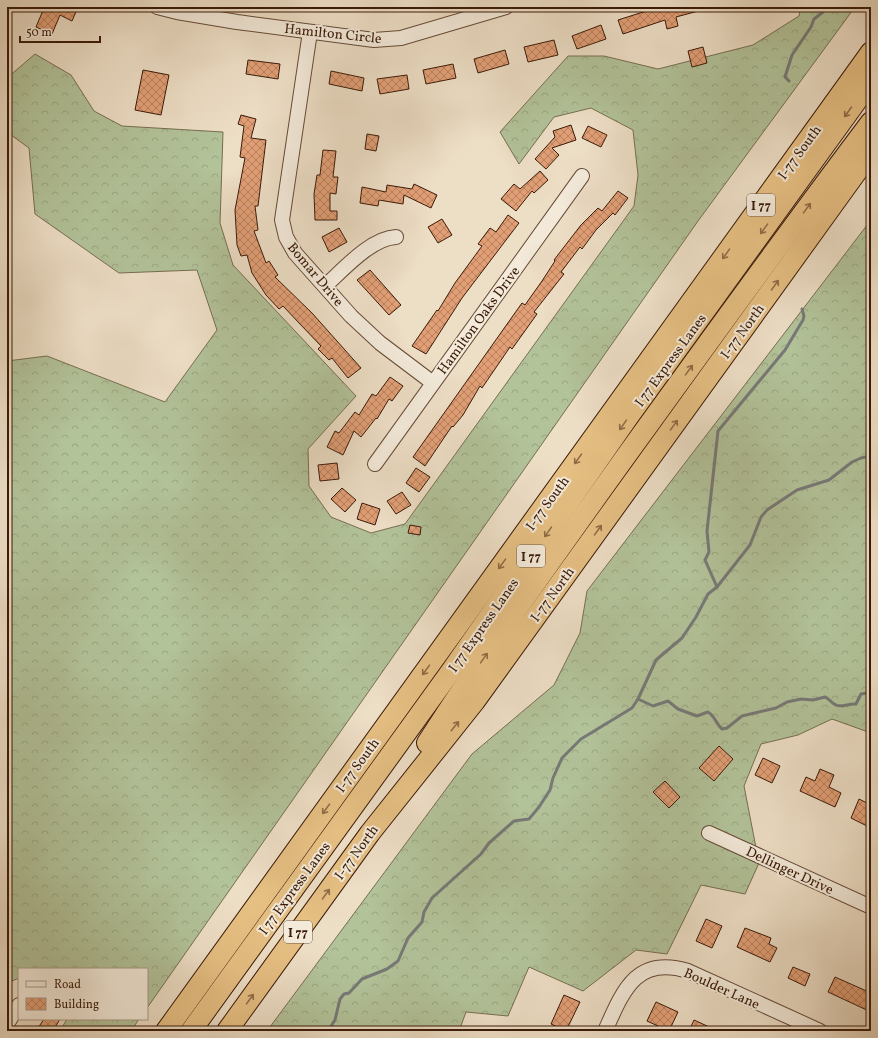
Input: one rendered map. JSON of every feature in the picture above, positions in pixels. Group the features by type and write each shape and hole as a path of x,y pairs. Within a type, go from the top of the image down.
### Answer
{"highway":[{"name":"I-77 South","path":"166,1031 871,52"},
{"name":"I 77 Express Lanes","path":"191,1031 451,671 629,416 871,80"},
{"name":"I 77 Express Lanes","path":"370,833 461,690 586,512 741,297 871,122"},
{"name":"I-77 North","path":"227,1031 370,833 475,701 871,152"}],"street":[{"name":"Hamilton Circle","path":"164,8 310,32 385,40 424,32 506,7"},
{"name":"Bomar Drive","path":"310,32 282,220 286,237 295,253 351,316 380,344 433,383"},
{"name":"Hamilton Oaks Drive","path":"375,464 582,176"},
{"path":"325,286 364,251 380,240 396,237"},
{"name":"Dellinger Drive","path":"709,833 871,907"},
{"name":"Boulder Lane","path":"605,1031 622,994 632,981 643,972 664,967 688,972 820,1031"},
{"path":"7,1024 18,1007"}],"green space":[{"path":"801,7 855,7 698,221 148,1007 148,968 18,968 18,978 12,981 7,978 7,361 47,356 165,402 217,330 197,270 119,273 35,214 29,148 7,132 7,78 35,54 71,75 94,111 122,126 223,132 220,223 233,265 356,396 308,449 309,486 331,517 371,533 405,524 634,206 638,175 633,130 591,108 554,117 519,164 500,132 568,56 604,56 658,69 753,45 799,16"},
{"path":"871,220 871,733 832,719 798,735 761,744 744,786 759,863 745,894 701,885 667,954 636,950 583,991 529,967 508,1016 466,1012 459,1031 267,1031 472,754 554,685 580,633 587,591"},
{"path":"66,1020 138,1020 131,1031 60,1031"}],"building":[{"path":"41,7 78,7 72,21 60,15 52,34 36,27 44,8"},
{"path":"659,7 702,7 702,10 676,17 678,26 667,29 665,20 623,34 618,20"},
{"path":"601,25 606,39 577,49 572,36"},
{"path":"554,40 558,55 528,62 524,47"},
{"path":"703,47 707,63 692,67 688,51"},
{"path":"505,50 509,64 478,73 474,59"},
{"path":"248,60 280,64 278,79 246,74"},
{"path":"453,64 456,78 426,84 423,70"},
{"path":"143,70 169,75 161,115 135,110"},
{"path":"331,71 364,78 362,91 329,84"},
{"path":"407,75 409,89 380,94 377,79"},
{"path":"241,115 256,119 251,138 266,140 258,206 255,206 258,230 254,231 266,263 269,261 278,275 275,277 312,313 361,368 348,378 332,358 329,360 318,349 321,346 283,306 279,309 266,295 252,273 247,255 241,256 237,245 235,210 245,158 240,157 244,126 238,124"},
{"path":"571,125 576,140 552,148 559,155 546,169 535,159 555,137 553,131"},
{"path":"588,126 607,135 601,147 582,138"},
{"path":"367,134 379,136 376,151 365,149"},
{"path":"323,150 336,151 333,177 338,177 336,194 330,193 330,211 337,211 337,220 315,220 314,194 317,175 320,175"},
{"path":"540,171 548,180 534,193 532,191 516,211 501,199 514,184 520,189"},
{"path":"414,184 437,195 431,208 404,195 403,204 379,200 378,206 360,203 362,187 386,192 387,185 412,189"},
{"path":"618,191 628,198 615,215 613,213 596,230 582,249 580,247 561,272 564,274 534,312 537,314 512,349 510,347 482,388 480,386 463,415 453,427 452,426 425,466 413,457 522,303 525,305 555,261 554,260 581,225 598,208 602,211"},
{"path":"508,215 519,223 462,298 426,354 412,346 437,310 438,311 455,283 482,246 478,244 490,228 496,232"},
{"path":"442,219 452,235 438,243 428,227"},
{"path":"339,228 347,242 329,252 322,237"},
{"path":"370,270 401,305 389,315 357,280"},
{"path":"390,377 403,386 392,401 389,399 377,419 376,418 361,437 354,431 343,455 327,447 335,431 339,433 355,412 359,415 372,394 376,396"},
{"path":"337,463 339,479 320,481 318,465"},
{"path":"416,468 430,477 419,492 406,483"},
{"path":"342,488 356,500 345,512 331,499"},
{"path":"402,492 411,505 396,514 387,501"},
{"path":"362,503 380,509 375,525 357,519"},
{"path":"410,525 421,527 420,535 408,533"},
{"path":"719,746 733,759 714,781 699,768"},
{"path":"763,758 780,766 772,783 755,775"},
{"path":"820,769 834,775 829,787 841,793 835,807 800,791 806,777 815,781"},
{"path":"665,781 680,797 669,808 653,792"},
{"path":"859,799 869,804 867,807 871,809 871,822 869,827 851,818"},
{"path":"706,919 722,926 712,948 696,941"},
{"path":"745,928 771,938 769,944 777,948 770,962 737,947"},
{"path":"793,967 810,974 805,986 788,978"},
{"path":"835,977 871,993 871,1012 828,992"},
{"path":"564,995 580,1002 566,1031 551,1024"},
{"path":"656,1002 678,1012 669,1031 647,1021"},
{"path":"43,1020 59,1020 53,1031 36,1031"},
{"path":"694,1020 718,1031 689,1031"}],"waterway":[{"path":"789,81 785,77 792,55 811,27 814,19 823,12 825,7"},
{"path":"717,587 705,560 709,552 707,531 718,431 785,350 803,320 804,316 802,309"},
{"path":"328,1031 335,1020 340,999 344,994 349,993 362,979 387,969 398,961 408,938 422,922 424,912 432,898 481,854 489,843 514,821 529,819 550,790 553,778 562,758 581,739 632,708 638,699 656,660 682,638 696,617 708,594 717,587 750,545 761,517 767,510 797,490 829,480 852,462 871,456"},
{"path":"638,699 653,706 668,701 678,709 697,716 708,712 722,729 727,728 742,716 776,708 787,702 801,699 813,700 825,697 834,704 841,706 856,704 861,694 867,693 871,695"}]}
